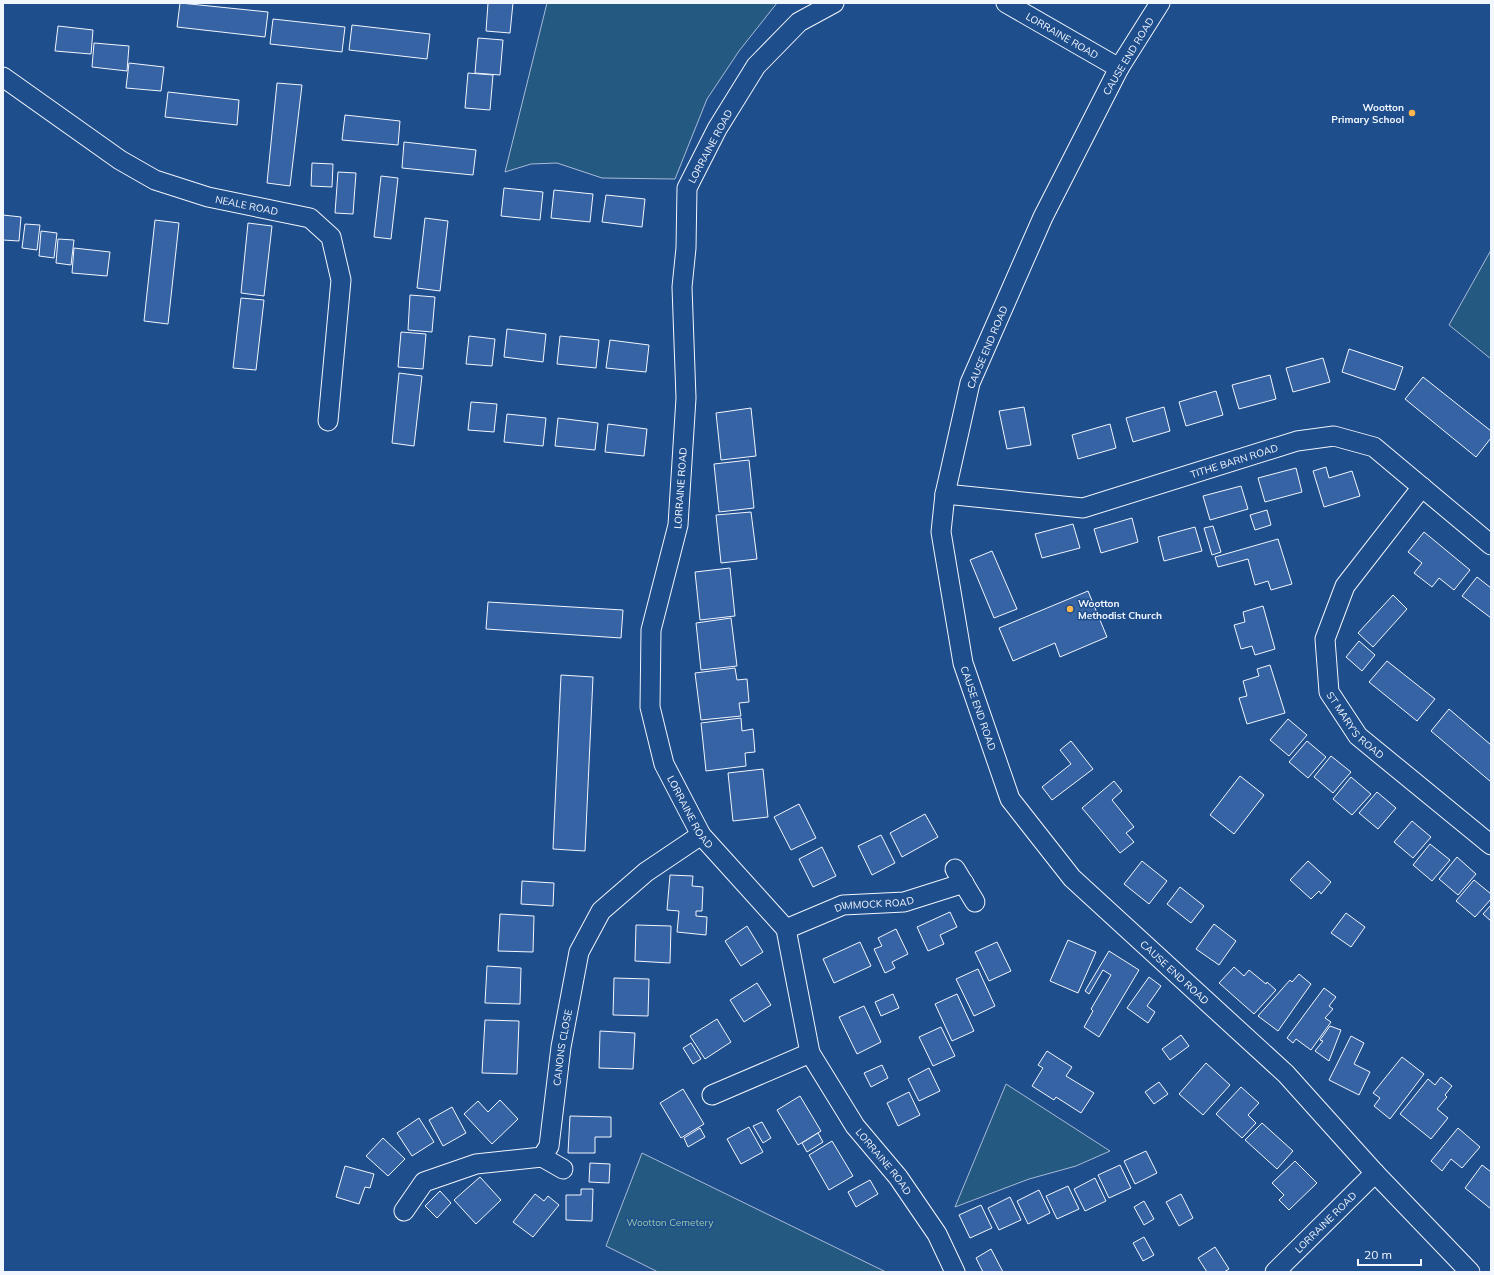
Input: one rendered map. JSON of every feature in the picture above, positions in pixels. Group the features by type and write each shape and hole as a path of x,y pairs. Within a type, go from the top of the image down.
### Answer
{"street":[{"name":"LORRAINE ROAD","path":"834,3 799,22 756,66 717,129 687,188 686,248 682,287 686,399 678,525 651,630 650,707 664,764 701,835 786,929 810,1052 855,1126 898,1177 937,1234 955,1272"},
{"name":"LORRAINE ROAD","path":"1006,3 1119,68"},
{"name":"CAUSE END ROAD","path":"1160,3 1119,68 1043,217 970,383 945,494 940,532 963,663 1010,799 1072,878 1286,1074 1376,1173 1470,1272"},
{"name":"NEALE ROAD","path":"3,77 120,160 155,180 208,197 310,218 331,237 341,280 328,421"},
{"name":"TITHE BARN ROAD","path":"945,494 1083,508 1298,442 1334,436 1374,447 1491,545"},
{"name":"ST MARY'S ROAD","path":"1422,487 1345,586 1325,639 1329,692 1358,736 1491,845"},
{"name":"CANONS CLOSE","path":"542,1157 549,1146 561,1047 579,952 601,911 646,872 701,835"},
{"name":"DIMMOCK ROAD","path":"786,929 843,905 904,902 960,876 975,902"},
{"path":"712,1094 810,1052"},
{"path":"404,1211 424,1182 476,1164 542,1157 563,1169"},
{"name":"LORRAINE ROAD","path":"1275,1272 1376,1173"}],"green space":[{"path":"547,3 777,3 739,51 707,99 675,179 602,178 557,163 531,164 505,172"},
{"path":"1491,250 1491,359 1449,325"},
{"path":"1006,1084 1110,1151 1076,1166 1029,1179 955,1207"},
{"name":"Wootton Cemetery","path":"642,1153 886,1272 658,1272 606,1246"}],"building":[{"path":"180,3 268,12 265,37 177,27"},
{"path":"488,3 513,3 510,33 486,31"},
{"path":"273,19 345,27 342,52 270,44"},
{"path":"352,25 430,34 427,59 349,50"},
{"path":"58,26 93,30 91,54 55,51"},
{"path":"478,38 503,40 500,75 475,73"},
{"path":"94,43 129,46 127,71 92,67"},
{"path":"129,63 164,67 161,91 126,88"},
{"path":"468,73 493,75 490,110 465,108"},
{"path":"277,83 302,85 290,186 267,183"},
{"path":"168,92 239,100 237,125 165,117"},
{"path":"345,115 400,121 398,145 342,140"},
{"path":"404,142 476,150 473,175 402,168"},
{"path":"312,163 333,164 332,187 311,186"},
{"path":"338,172 356,173 353,214 335,213"},
{"path":"381,176 398,178 391,239 374,237"},
{"path":"504,188 543,192 540,220 501,216"},
{"path":"554,190 593,194 590,222 551,218"},
{"path":"606,195 645,199 642,227 602,222"},
{"path":"3,215 21,217 19,241 3,240"},
{"path":"425,218 448,221 440,291 417,288"},
{"path":"155,220 179,223 168,324 144,321"},
{"path":"248,223 272,226 264,296 241,293"},
{"path":"25,224 40,225 37,250 22,248"},
{"path":"41,231 57,233 54,258 39,256"},
{"path":"58,239 74,240 71,265 56,263"},
{"path":"74,248 110,252 107,276 72,273"},
{"path":"410,295 435,297 432,332 408,330"},
{"path":"241,298 264,300 256,370 233,368"},
{"path":"507,329 546,334 543,362 504,357"},
{"path":"401,332 426,334 423,369 398,367"},
{"path":"469,336 495,339 492,366 466,364"},
{"path":"560,336 599,340 596,368 557,364"},
{"path":"610,340 649,345 646,372 606,368"},
{"path":"1349,349 1403,367 1395,390 1342,372"},
{"path":"1323,358 1330,382 1293,392 1286,368"},
{"path":"399,373 422,376 414,446 392,443"},
{"path":"1270,375 1276,399 1239,409 1232,385"},
{"path":"1423,377 1491,431 1491,438 1476,457 1405,399"},
{"path":"1216,391 1223,415 1186,426 1179,402"},
{"path":"471,402 497,404 494,432 468,430"},
{"path":"1024,407 1031,445 1007,449 999,411"},
{"path":"1164,407 1170,431 1133,442 1126,418"},
{"path":"751,408 756,456 721,460 716,413"},
{"path":"507,414 546,418 543,446 504,442"},
{"path":"558,418 598,423 595,450 555,446"},
{"path":"608,424 647,429 644,456 605,452"},
{"path":"1110,424 1116,448 1078,459 1072,435"},
{"path":"749,460 754,508 719,512 714,464"},
{"path":"1326,467 1329,478 1352,471 1360,496 1324,507 1313,471"},
{"path":"1296,468 1302,492 1265,502 1258,478"},
{"path":"1241,486 1248,509 1210,520 1203,496"},
{"path":"1267,510 1271,525 1255,530 1250,515"},
{"path":"751,512 757,559 721,563 716,515"},
{"path":"1132,518 1138,542 1101,553 1094,529"},
{"path":"1073,524 1080,548 1042,558 1035,534"},
{"path":"1213,526 1221,552 1212,555 1204,528"},
{"path":"1195,527 1202,551 1164,561 1158,537"},
{"path":"1424,532 1470,570 1454,590 1439,578 1432,587 1414,573 1422,563 1408,552"},
{"path":"1278,539 1292,584 1271,590 1268,581 1255,585 1248,559 1218,567 1215,557"},
{"path":"992,551 1017,609 994,618 970,560"},
{"path":"730,568 735,616 700,620 695,572"},
{"path":"1477,577 1491,588 1491,618 1462,596"},
{"name":"Wootton Methodist Church","path":"1088,591 1107,637 1060,657 1055,643 1013,661 999,628"},
{"path":"1393,595 1407,609 1373,647 1358,633"},
{"path":"488,602 623,610 621,638 486,629"},
{"path":"1263,606 1275,649 1255,655 1252,646 1241,649 1234,625 1245,622 1243,612"},
{"path":"731,618 737,666 701,670 696,623"},
{"path":"1359,641 1375,655 1362,671 1346,657"},
{"path":"1387,661 1435,699 1417,721 1369,682"},
{"path":"1270,665 1285,713 1247,724 1239,698 1247,696 1243,681 1259,676 1257,669"},
{"path":"735,668 737,680 747,679 749,702 739,703 741,716 701,720 695,673"},
{"path":"561,675 593,677 585,851 553,849"},
{"path":"1449,709 1491,745 1491,782 1431,731"},
{"path":"741,718 742,731 753,729 755,752 745,753 746,766 706,771 701,723"},
{"path":"1288,719 1307,735 1289,756 1270,740"},
{"path":"1071,741 1093,769 1052,800 1042,787 1071,764 1060,750"},
{"path":"1307,741 1326,757 1308,778 1289,762"},
{"path":"1331,756 1351,772 1333,793 1314,777"},
{"path":"763,769 768,817 733,821 728,773"},
{"path":"1240,776 1264,795 1234,834 1210,815"},
{"path":"1351,777 1371,794 1352,815 1333,799"},
{"path":"1114,781 1122,791 1112,800 1134,827 1126,833 1134,842 1120,853 1082,808"},
{"path":"1377,792 1396,808 1378,829 1359,813"},
{"path":"799,804 816,838 791,850 774,817"},
{"path":"925,814 938,837 902,857 890,833"},
{"path":"1412,821 1431,837 1413,858 1394,842"},
{"path":"881,835 895,863 872,875 858,846"},
{"path":"1430,844 1450,860 1432,881 1413,865"},
{"path":"822,847 836,876 813,887 799,859"},
{"path":"1457,857 1476,874 1458,895 1439,879"},
{"path":"1142,861 1167,881 1149,904 1124,884"},
{"path":"1308,861 1331,882 1321,894 1319,891 1311,899 1290,880"},
{"path":"670,875 693,876 692,886 703,887 702,911 696,911 696,916 707,917 706,935 677,932 679,911 667,910"},
{"path":"1474,880 1491,894 1491,899 1475,917 1456,901"},
{"path":"522,881 554,883 553,906 521,904"},
{"path":"1180,887 1204,906 1191,923 1167,904"},
{"path":"1491,905 1491,921 1483,914"},
{"path":"950,912 957,927 940,935 944,944 928,951 917,927"},
{"path":"1346,913 1365,927 1351,947 1331,933"},
{"path":"500,914 534,916 533,952 498,951"},
{"path":"1214,924 1236,941 1219,965 1196,949"},
{"path":"636,925 671,926 670,963 635,961"},
{"path":"747,926 763,952 741,966 725,941"},
{"path":"896,929 908,954 892,962 895,968 885,973 874,949 882,946 878,938"},
{"path":"1068,940 1096,952 1078,993 1050,981"},
{"path":"860,942 871,966 834,983 823,959"},
{"path":"997,942 1011,971 989,981 975,952"},
{"path":"1109,951 1139,970 1099,1037 1084,1027 1093,1011 1091,1009 1111,975 1103,970 1089,994 1085,991"},
{"path":"487,966 521,968 520,1004 485,1003"},
{"path":"1234,967 1244,976 1249,970 1276,990 1254,1014 1219,983"},
{"path":"978,969 995,1006 974,1016 956,979"},
{"path":"1299,974 1311,984 1278,1031 1258,1016 1290,980 1292,982"},
{"path":"1149,977 1161,986 1147,1006 1155,1012 1148,1023 1127,1008"},
{"path":"614,978 649,979 648,1016 613,1015"},
{"path":"757,983 771,1005 744,1022 730,1000"},
{"path":"1324,988 1336,997 1329,1006 1333,1009 1325,1018 1331,1022 1311,1050 1296,1039 1293,1043 1287,1038"},
{"path":"893,994 899,1008 881,1016 875,1002"},
{"path":"957,994 974,1031 952,1041 935,1004"},
{"path":"864,1006 881,1042 857,1054 839,1017"},
{"path":"717,1019 731,1042 705,1059 690,1036"},
{"path":"485,1020 519,1021 517,1074 482,1073"},
{"path":"1330,1026 1341,1030 1329,1061 1315,1051 1323,1041 1320,1040"},
{"path":"941,1027 955,1056 933,1066 919,1037"},
{"path":"600,1031 635,1033 633,1069 599,1068"},
{"path":"1181,1035 1189,1046 1170,1060 1162,1049"},
{"path":"1351,1036 1364,1043 1354,1064 1370,1072 1359,1095 1329,1080"},
{"path":"691,1043 701,1059 693,1064 683,1048"},
{"path":"1047,1051 1072,1067 1066,1076 1094,1093 1081,1113 1056,1097 1054,1100 1032,1086 1043,1068 1038,1065"},
{"path":"1402,1057 1424,1074 1390,1119 1374,1106 1380,1098 1373,1093"},
{"path":"1206,1063 1230,1085 1203,1115 1179,1094"},
{"path":"882,1065 888,1078 871,1087 864,1073"},
{"path":"929,1068 940,1091 919,1101 908,1079"},
{"path":"1441,1077 1452,1086 1445,1095 1447,1097 1437,1109 1448,1118 1431,1139 1400,1114 1428,1079 1435,1085"},
{"path":"1159,1082 1168,1094 1154,1104 1145,1092"},
{"path":"1241,1087 1259,1103 1248,1115 1256,1123 1242,1138 1216,1114"},
{"path":"683,1089 704,1124 681,1138 660,1103"},
{"path":"909,1092 920,1115 898,1126 887,1103"},
{"path":"800,1096 821,1131 798,1145 777,1110"},
{"path":"500,1100 518,1119 492,1144 464,1114 478,1101 488,1112"},
{"path":"452,1107 466,1133 443,1146 429,1120"},
{"path":"570,1116 611,1117 611,1137 595,1137 595,1153 568,1153"},
{"path":"419,1118 434,1142 412,1156 397,1133"},
{"path":"762,1122 771,1138 763,1143 753,1126"},
{"path":"1262,1123 1293,1151 1277,1169 1245,1140"},
{"path":"749,1127 763,1152 741,1164 727,1139"},
{"path":"700,1128 705,1137 688,1147 684,1138"},
{"path":"1458,1128 1480,1147 1462,1168 1451,1159 1442,1171 1431,1161"},
{"path":"818,1133 823,1142 807,1152 802,1143"},
{"path":"383,1138 405,1159 388,1176 366,1156"},
{"path":"832,1141 853,1176 829,1190 809,1155"},
{"path":"1146,1151 1157,1173 1135,1184 1124,1161"},
{"path":"1295,1161 1317,1183 1289,1210 1279,1200 1284,1195 1272,1183"},
{"path":"590,1163 610,1164 609,1183 589,1182"},
{"path":"1120,1165 1131,1188 1109,1198 1098,1175"},
{"path":"1482,1165 1491,1172 1491,1209 1465,1188"},
{"path":"345,1166 374,1174 370,1188 365,1187 359,1204 336,1197"},
{"path":"480,1177 501,1200 476,1224 454,1200"},
{"path":"1095,1178 1106,1201 1085,1211 1074,1189"},
{"path":"870,1180 878,1194 856,1207 848,1192"},
{"path":"1068,1186 1079,1209 1057,1219 1046,1196"},
{"path":"581,1189 593,1189 592,1221 566,1220 566,1195 581,1195"},
{"path":"1039,1190 1050,1213 1028,1224 1017,1201"},
{"path":"440,1191 451,1203 437,1218 425,1206"},
{"path":"535,1194 544,1201 548,1196 559,1205 533,1237 513,1222"},
{"path":"1181,1194 1193,1218 1179,1226 1166,1202"},
{"path":"1010,1197 1021,1220 999,1230 988,1208"},
{"path":"1144,1201 1154,1219 1144,1225 1134,1207"},
{"path":"981,1205 992,1228 970,1238 959,1215"},
{"path":"1144,1237 1154,1255 1143,1261 1133,1243"},
{"path":"1215,1247 1229,1269 1224,1272 1207,1272 1198,1258"},
{"path":"991,1249 1003,1272 983,1272 976,1258"}],"place":[{"name":"Wootton Primary School","path":"1412,113"},
{"name":"Wootton Methodist Church","path":"1070,609"}]}
